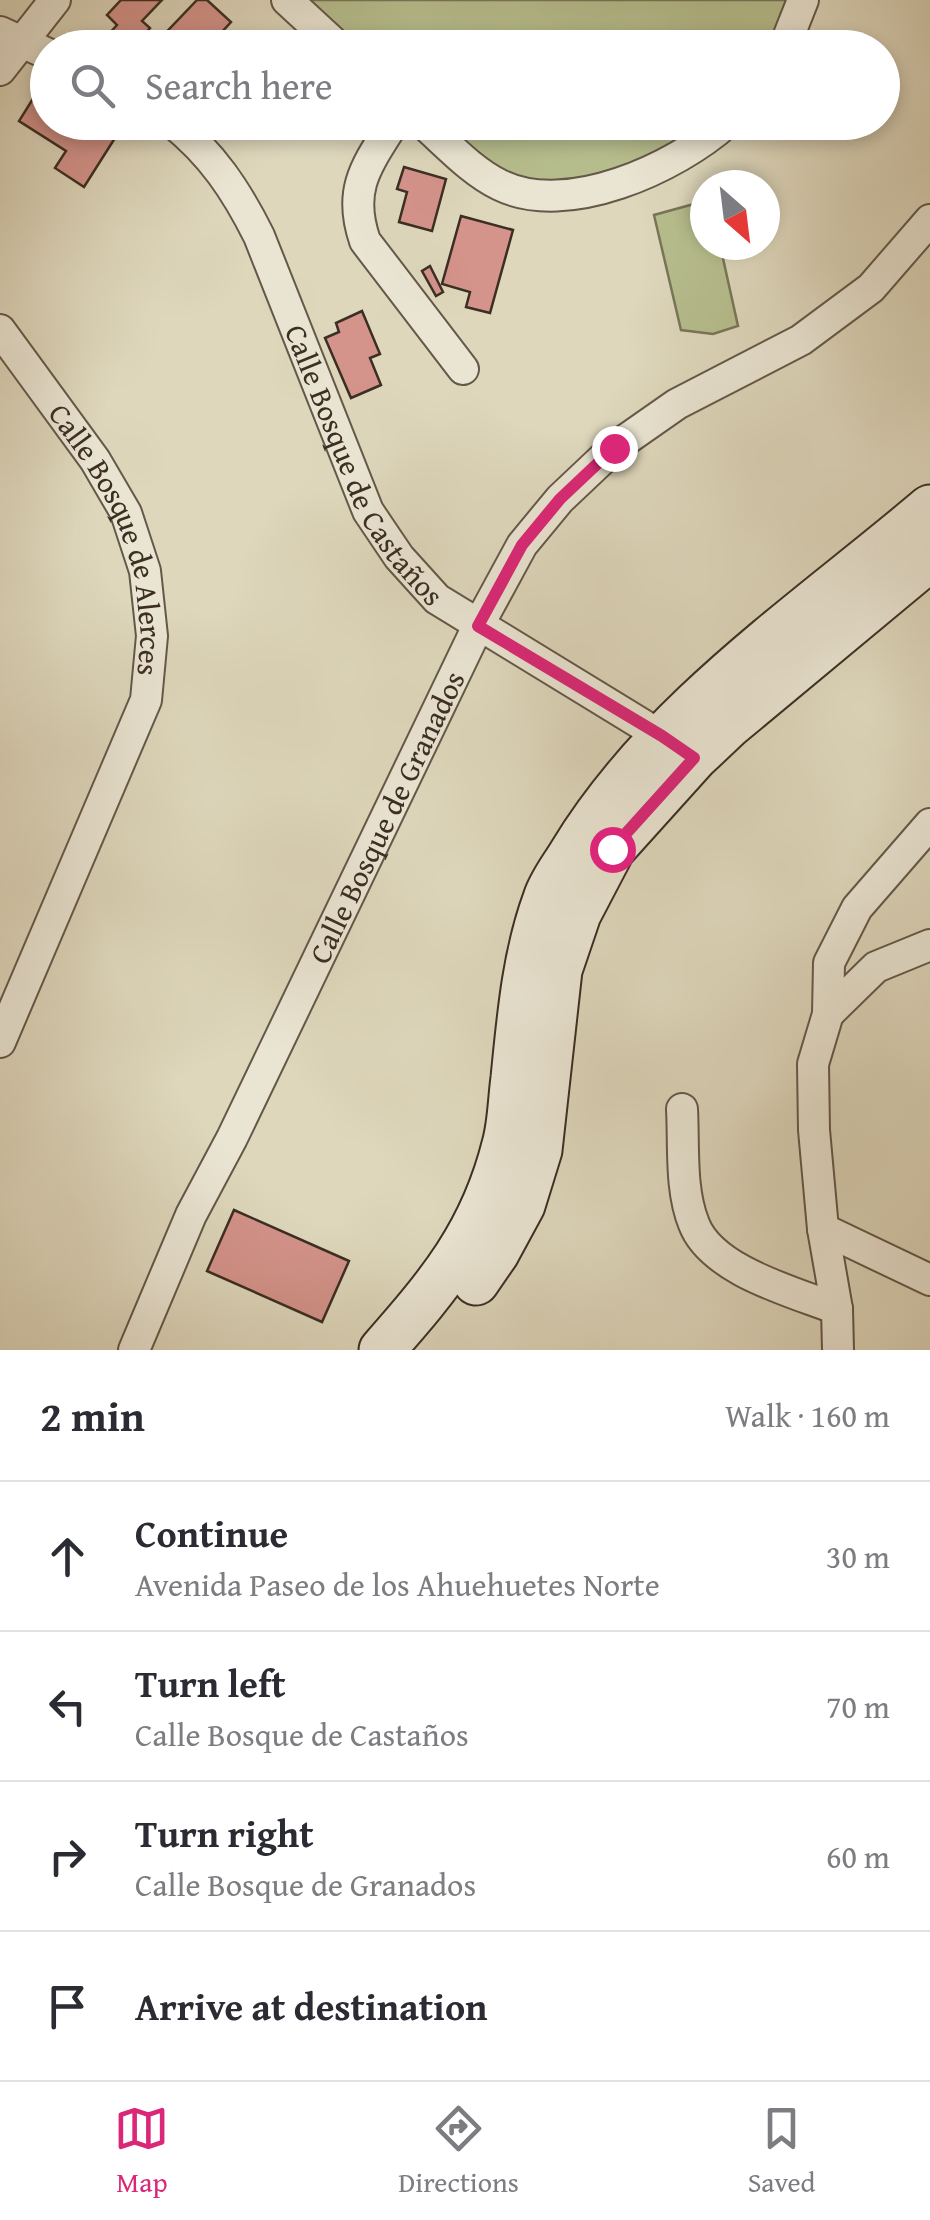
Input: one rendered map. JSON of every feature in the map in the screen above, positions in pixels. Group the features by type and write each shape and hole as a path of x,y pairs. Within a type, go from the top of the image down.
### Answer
{"street":[{"path":"33,30 55,0"},
{"path":"287,0 320,30"},
{"path":"791,30 803,0"},
{"path":"0,70 23,43"},
{"name":"Calle Bosque de Castaños","path":"194,140 238,193 259,236 368,510 399,557 437,599 678,747"},
{"path":"383,140 360,180 359,224 365,241 463,369"},
{"path":"442,140 480,173 502,186 531,194 587,191 640,176 690,152 705,140"},
{"name":"Calle Bosque de Granados","path":"134,1350 191,1215 232,1138 478,626 522,545 560,499 614,448 677,404 801,340 871,288 930,220"},
{"name":"Calle Bosque de Alerces","path":"0,330 95,460 126,513 145,571 152,636 146,700 0,1042"},
{"path":"422,1350 451,1317 496,1253 522,1205 538,1150 559,970 578,914 612,849 678,747 755,654 930,508"},
{"path":"382,1350 427,1299 470,1240 489,1196 506,1142 524,982 546,896 590,825 678,747 780,680 930,558"},
{"path":"838,1350 837,1309 814,1130 813,1064 828,1014 829,964 857,908 930,824"},
{"path":"828,1014 876,967 930,945"},
{"path":"682,1109 687,1197 694,1227 712,1252 741,1270 837,1309"},
{"path":"824,1229 930,1280"}],"green space":[{"path":"301,0 794,0 781,30 334,30"},
{"path":"458,140 688,140 662,157 558,184 506,178"},
{"path":"690,205 690,260 723,260 738,326 713,334 681,330 654,215"}],"building":[{"path":"121,0 162,0 142,21 148,30 112,30 117,25 107,15"},
{"path":"197,0 207,0 231,22 224,30 168,30"},
{"path":"30,103 30,128 19,121"},
{"path":"49,140 114,140 84,187 55,168 66,151"},
{"path":"404,167 446,179 432,231 399,222 407,192 397,189"},
{"path":"461,216 513,230 490,313 466,307 470,292 442,284"},
{"path":"430,266 443,292 436,296 422,271"},
{"path":"362,311 380,354 370,358 381,385 351,398 325,338 339,332 336,323"},
{"path":"234,1210 349,1261 322,1322 207,1271"}],"route":[{"path":"612,849 694,758 478,626 522,545 560,499 614,448"}]}
